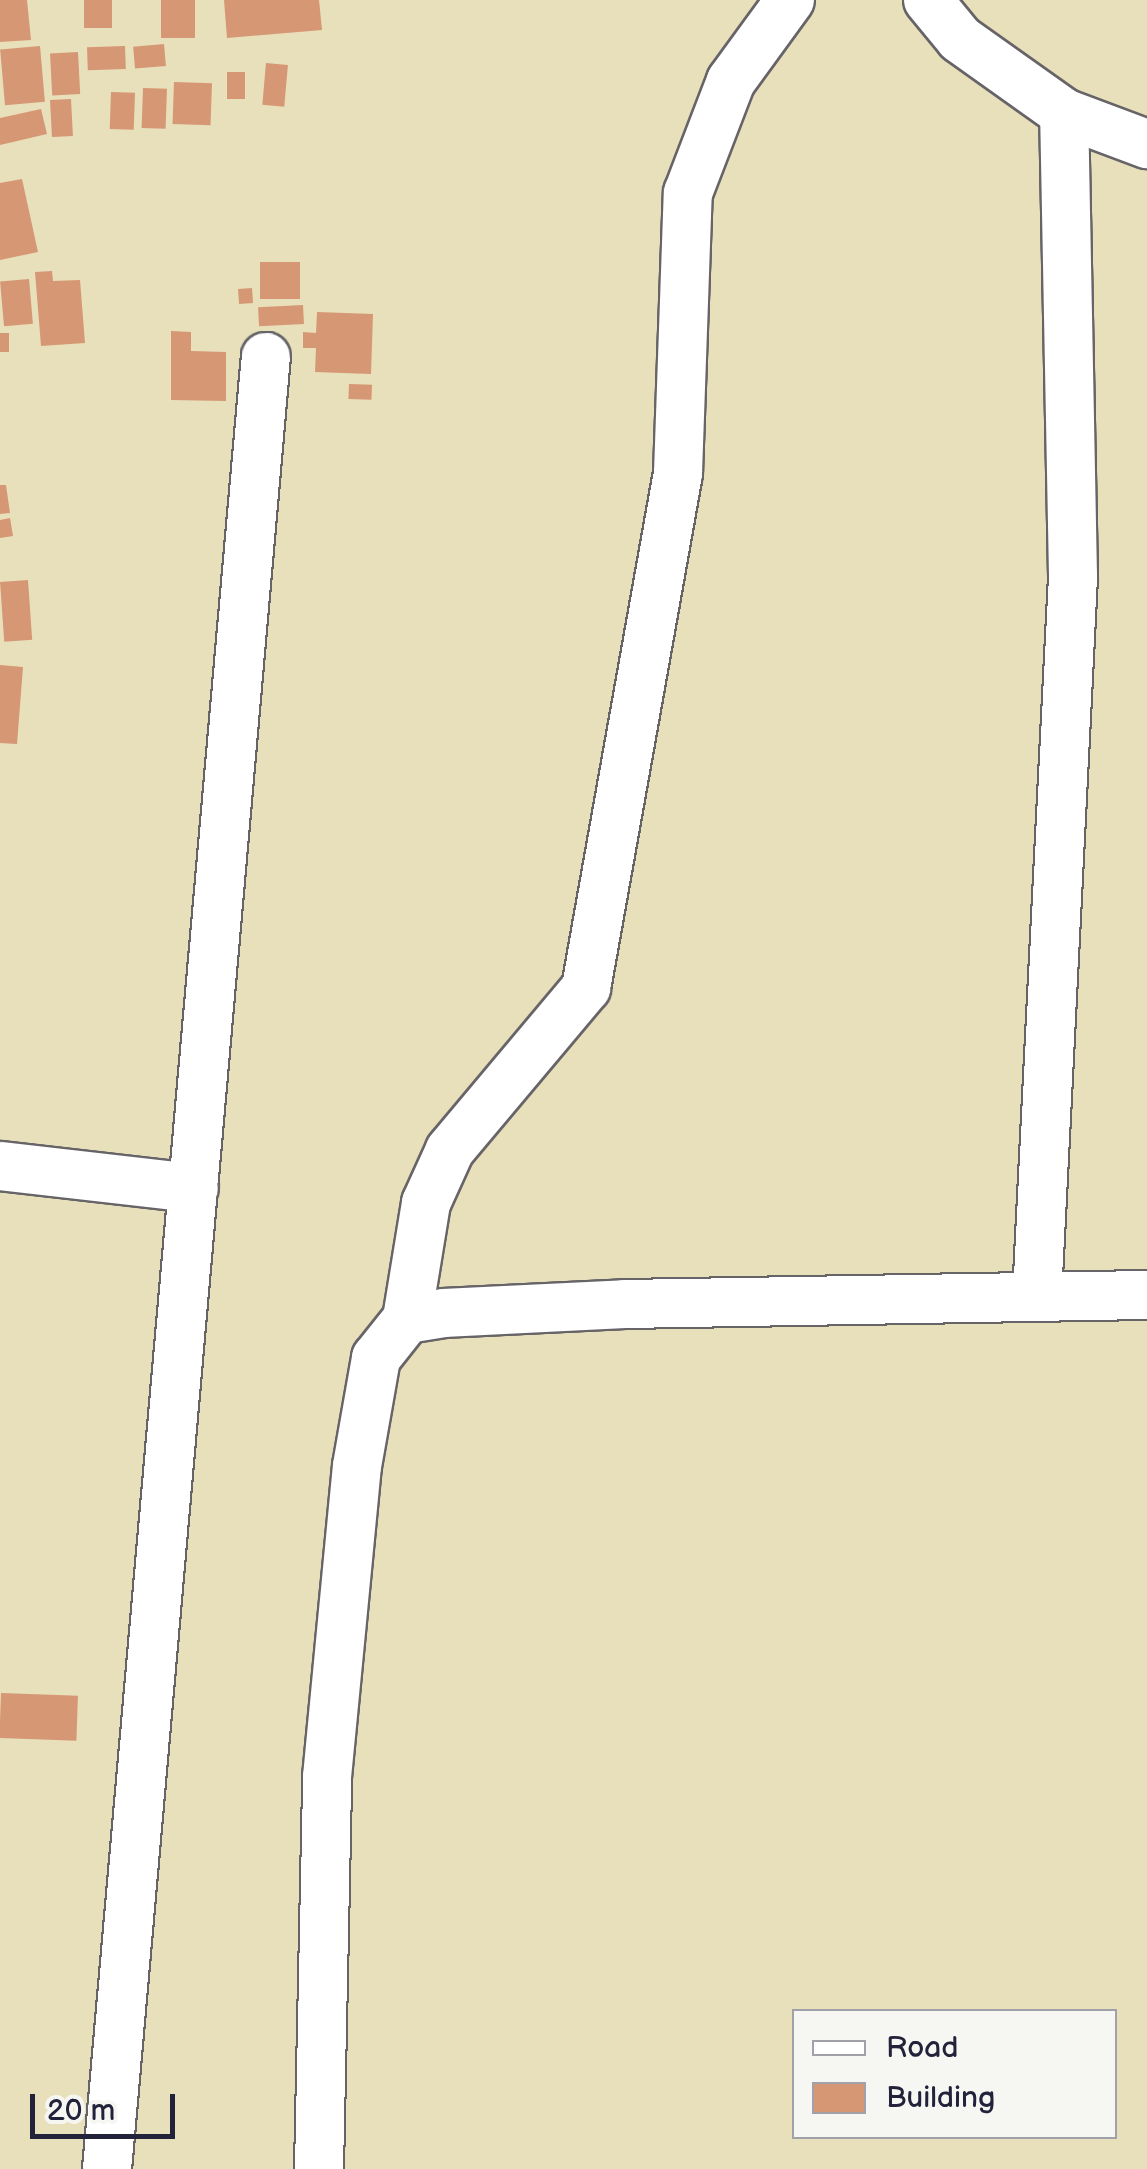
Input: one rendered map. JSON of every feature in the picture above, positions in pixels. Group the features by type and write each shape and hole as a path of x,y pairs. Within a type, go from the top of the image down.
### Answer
{"street":[{"path":"318,2169 327,1777 357,1466 376,1358 407,1319 426,1203 450,1150 586,988 678,473 688,193 731,80 790,0"},
{"path":"928,0 960,39 1064,113 1147,144"},
{"path":"1037,1297 1073,576 1064,113"},
{"path":"107,2169 266,357"},
{"path":"0,1166 194,1188"},
{"path":"407,1319 443,1313 625,1304 1147,1295"}],"building":[{"path":"0,0 27,0 31,40 0,42"},
{"path":"84,0 112,0 112,28 84,28"},
{"path":"161,0 195,0 195,38 161,38"},
{"path":"224,0 319,0 322,30 227,38"},
{"path":"164,44 166,66 135,69 133,47"},
{"path":"40,46 45,102 5,105 0,49"},
{"path":"125,46 126,69 88,70 87,47"},
{"path":"78,52 80,94 52,95 50,53"},
{"path":"266,63 288,65 284,107 262,105"},
{"path":"227,72 245,72 245,99 227,99"},
{"path":"174,82 212,83 211,125 173,124"},
{"path":"143,88 167,89 166,129 142,128"},
{"path":"111,92 135,93 134,130 110,129"},
{"path":"71,99 73,136 52,137 50,100"},
{"path":"41,109 47,134 0,145 0,118"},
{"path":"22,179 38,252 0,260 0,183"},
{"path":"260,262 300,262 300,299 260,299"},
{"path":"52,271 53,281 80,280 85,343 41,346 35,272"},
{"path":"29,279 33,324 4,326 0,282"},
{"path":"252,288 253,303 239,304 238,289"},
{"path":"303,305 304,324 259,326 258,307"},
{"path":"317,312 373,314 371,374 315,372 316,348 303,348 303,332 316,333"},
{"path":"171,331 191,332 191,351 226,352 226,401 171,400"},
{"path":"0,333 9,333 9,352 0,352"},
{"path":"349,384 372,385 371,400 348,399"},
{"path":"0,485 6,485 10,513 0,514"},
{"path":"10,518 13,536 0,538 0,520"},
{"path":"28,580 32,640 4,642 0,582"},
{"path":"0,665 23,667 17,744 0,743"},
{"path":"1,1693 78,1696 76,1741 0,1738"}]}
